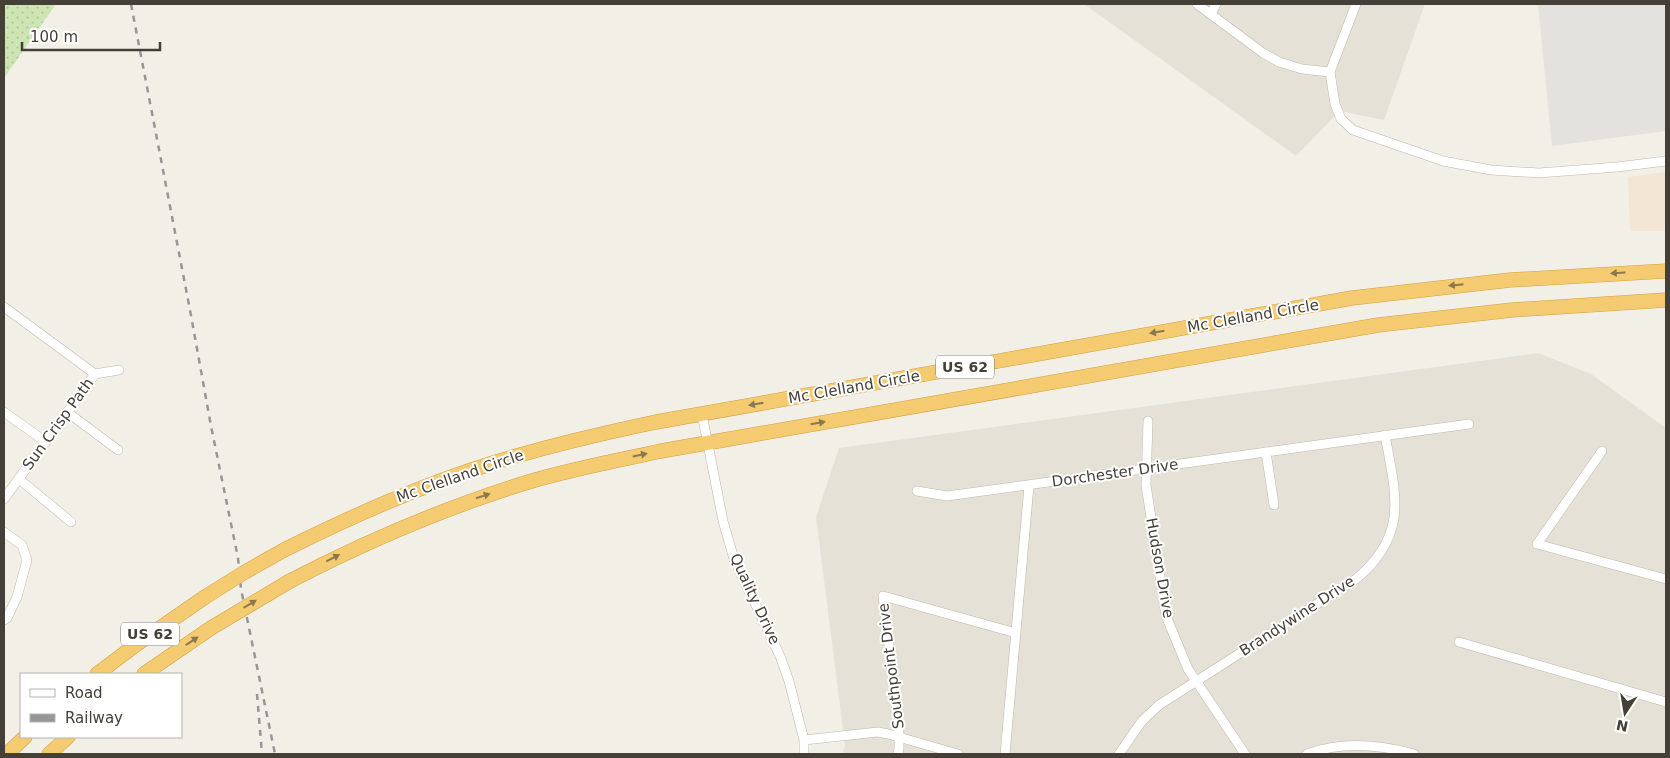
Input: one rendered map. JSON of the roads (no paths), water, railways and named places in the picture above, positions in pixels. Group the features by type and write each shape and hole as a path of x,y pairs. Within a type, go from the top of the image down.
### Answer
{"highway":[{"name":"Mc Clelland Circle","path":"98,673 205,597 284,550 400,496 485,465 528,452 607,432 702,414 1352,298 1510,280 1666,271"},
{"name":"Mc Clelland Circle","path":"145,673 211,628 290,580 344,552 401,527 474,499 578,469 707,443 1396,322 1531,308 1666,300"},
{"path":"7,754 24,738"},
{"path":"49,754 67,738"}],"street":[{"path":"1197,4 1263,53 1279,62 1302,69 1330,72"},
{"path":"1211,14 1216,4"},
{"path":"1356,4 1330,72 1335,104 1341,119 1353,130 1443,161 1491,170 1539,173 1666,161"},
{"name":"Sun Crisp Path","path":"4,307 95,374"},
{"name":"Sun Crisp Path","path":"4,499 95,374 119,370"},
{"path":"4,412 46,442"},
{"path":"68,412 118,450"},
{"name":"Quality Drive","path":"702,414 723,521 734,559 780,656 789,681 804,740 804,754"},
{"name":"Hudson Drive","path":"1148,421 1146,485 1166,616 1188,669 1245,754"},
{"name":"Dorchester Drive","path":"917,491 947,496 1469,424"},
{"name":"Brandywine Drive","path":"1119,754 1142,721 1159,705 1356,579 1371,566 1388,542 1395,514 1394,487 1385,435"},
{"path":"1602,451 1536,544 1666,579"},
{"path":"1266,452 1274,505"},
{"path":"18,479 72,522"},
{"path":"1005,754 1029,486"},
{"path":"4,532 22,545 27,560 17,598 6,619"},
{"name":"Southpoint Drive","path":"898,754 899,737 883,596 1016,633"},
{"path":"1459,642 1666,702"},
{"path":"804,740 878,732 958,754"},
{"path":"1307,754 1338,746 1375,745 1414,754"}],"railway":[{"path":"131,4 238,558 241,589 275,754"},
{"path":"257,694 262,754"}]}
